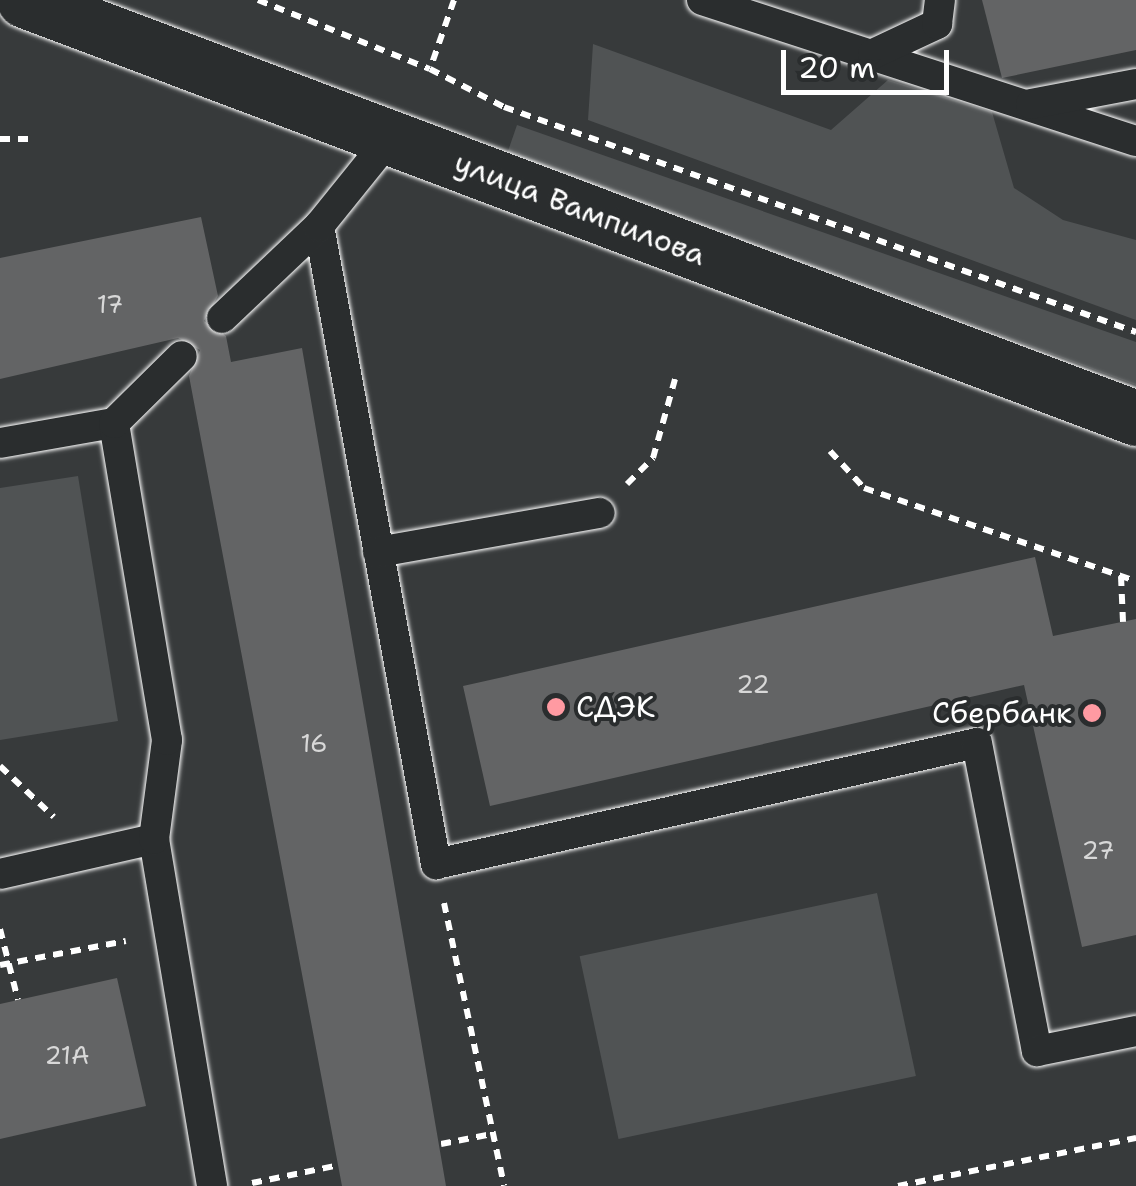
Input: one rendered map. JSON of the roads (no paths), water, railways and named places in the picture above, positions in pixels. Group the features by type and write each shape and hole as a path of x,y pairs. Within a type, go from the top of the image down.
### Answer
{"street":[{"name":"улица Вампилова","path":"24,0 1136,418"}],"lane":[{"path":"702,0 1136,141"},
{"path":"873,54 937,24 940,0"},
{"path":"1025,105 1136,84"},
{"path":"222,318 318,226 390,138"},
{"path":"318,226 436,864 977,744 1037,1052 1136,1031"},
{"path":"0,443 114,423 182,356"},
{"path":"114,423 166,740 154,839 212,1186"},
{"path":"378,552 600,512"},
{"path":"0,874 89,850 154,839"}],"place":[{"name":"СДЭК","path":"556,707"},
{"name":"Сбербанк","path":"1092,713"}]}
